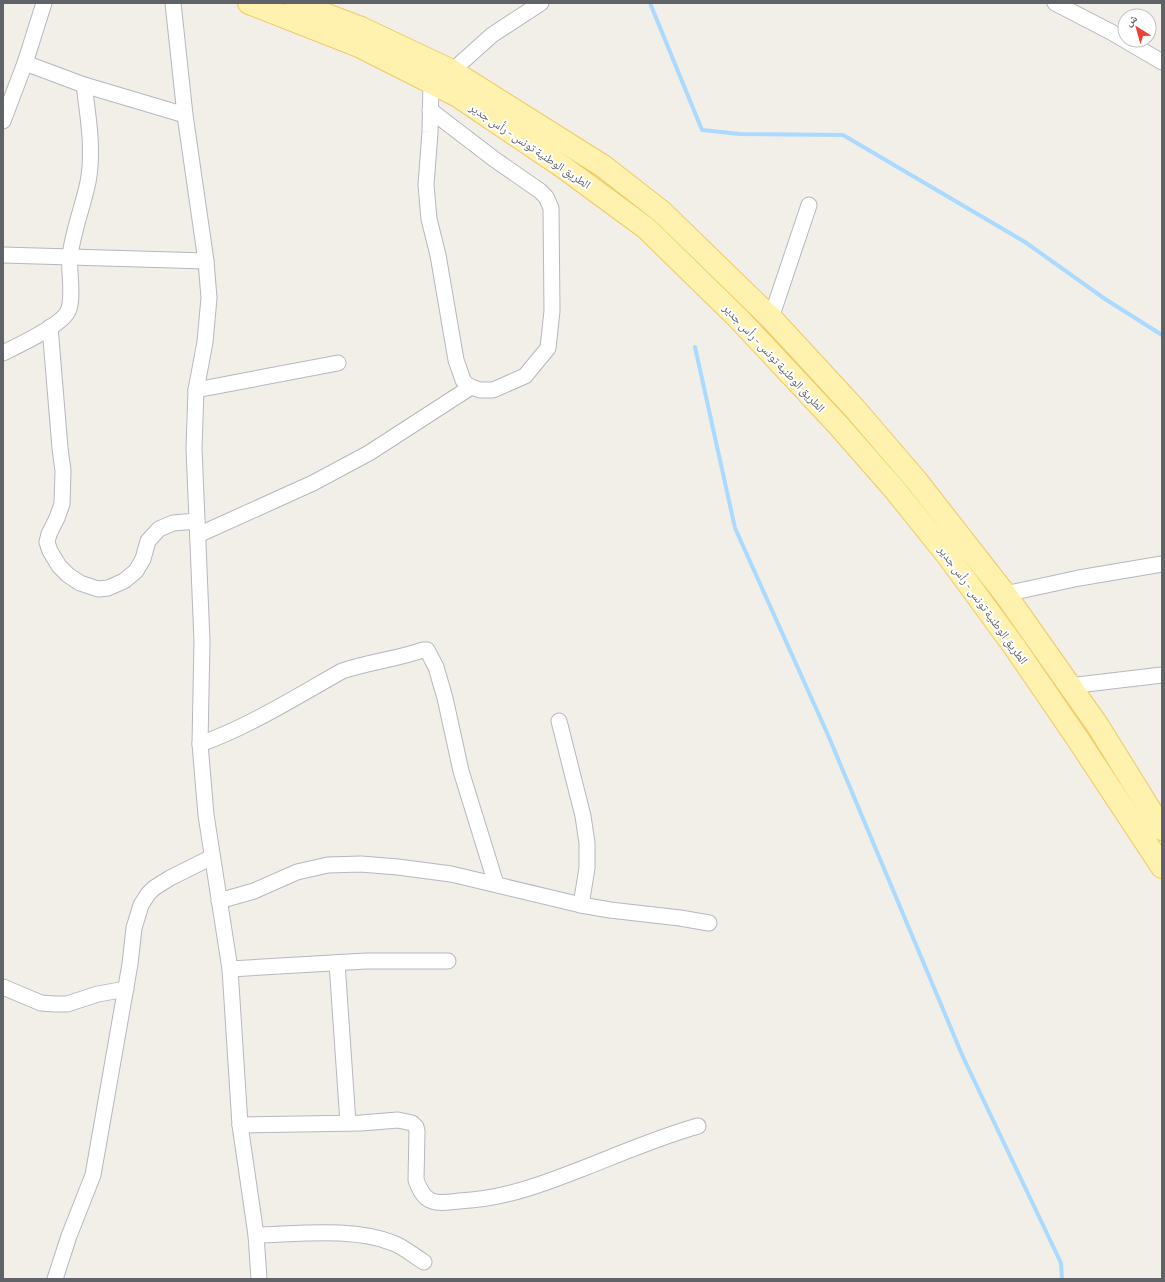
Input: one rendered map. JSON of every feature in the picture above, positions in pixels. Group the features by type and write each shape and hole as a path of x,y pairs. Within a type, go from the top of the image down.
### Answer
{"main road":[{"name":"الطريق الوطنية تونس - رأس جدير","path":"248,3 358,46 458,96 563,167 646,228 738,318 838,426 900,496 948,556 1016,649 1162,867"},
{"name":"الطريق الوطنية تونس - رأس جدير","path":"295,3 361,28 452,71 609,171 662,212 771,318 855,409 916,480 1005,594 1098,726 1162,828"},
{"path":"1077,738 1098,726"}],"street":[{"path":"3,121 25,63 44,3"},
{"path":"173,3 185,115 206,261 209,298 205,342 196,390 194,448 202,641 200,744 206,815 230,969 240,1124 256,1235 259,1279"},
{"path":"452,71 492,36 541,3"},
{"path":"1055,3 1111,32 1162,62"},
{"path":"25,63 84,85 185,115"},
{"path":"430,110 494,159 540,191 546,197 551,208 552,311 548,348 524,376 493,390 480,390 466,384 463,380 456,360 438,255 430,219 426,185 431,82"},
{"path":"3,354 50,327 68,311 70,257 88,181 90,153 84,85"},
{"path":"771,318 809,206"},
{"path":"3,255 206,261"},
{"path":"50,327 63,472 62,504 49,534 48,542 50,551 59,566 68,575 80,583 98,589 108,588 124,581 136,571 141,563 148,541 159,529 173,523 198,528 313,483 362,456 471,387"},
{"path":"196,390 338,363"},
{"path":"1005,594 1079,578 1162,564"},
{"path":"200,744 225,735 251,722 342,671 352,667 393,659 427,650 436,667 445,698 461,771 496,884"},
{"path":"1069,686 1162,675"},
{"path":"559,721 583,816 587,843 587,868 581,905"},
{"path":"55,1279 69,1236 93,1175 126,989 134,928 141,905 154,888 170,878 212,857"},
{"path":"219,902 254,891 297,872 328,865 361,864 451,874 581,905 709,923"},
{"path":"230,969 366,961 448,962"},
{"path":"336,962 348,1123"},
{"path":"3,987 41,1003 55,1004 67,1004 98,994 126,989"},
{"path":"240,1124 348,1123 398,1120 412,1123 416,1127 416,1180 419,1187 423,1194 431,1201 446,1202 476,1200 502,1196 536,1187 669,1134 698,1126"},
{"path":"256,1235 309,1233 361,1234 394,1243 424,1262"}],"waterway":[{"path":"650,3 702,130 740,134 843,135 1025,242 1105,299 1162,335"},
{"path":"695,347 735,528 828,735 963,1057 1061,1263 1062,1279"}]}
